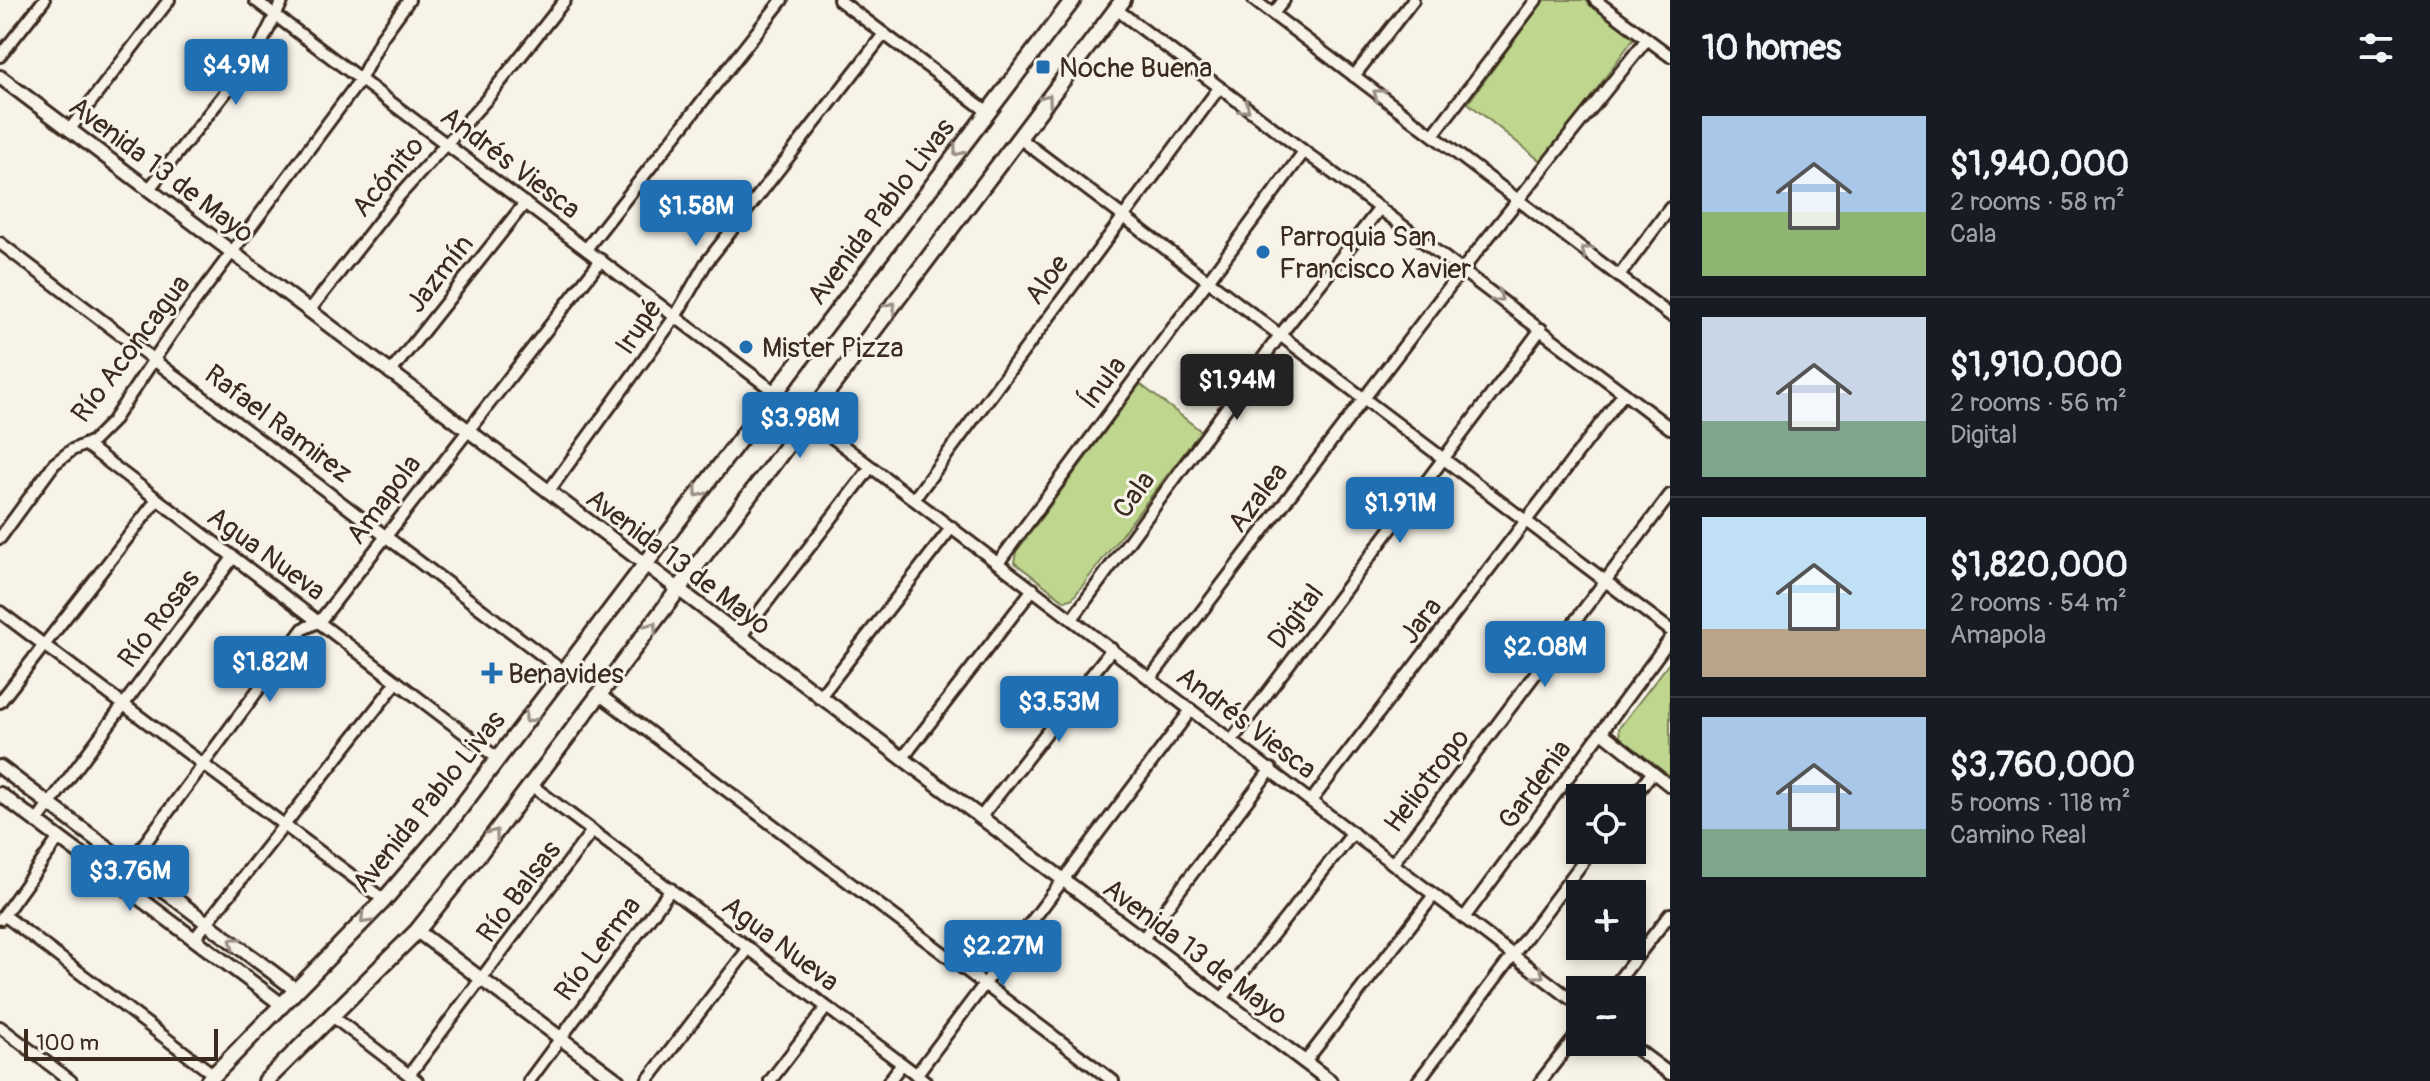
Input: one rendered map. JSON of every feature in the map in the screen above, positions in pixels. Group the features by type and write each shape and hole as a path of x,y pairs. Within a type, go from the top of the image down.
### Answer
{"main road":[{"name":"Avenida Pablo Livas","path":"212,1079 384,900 443,831 1073,0"},
{"path":"266,1081 417,931 679,591 1120,4"}],"street":[{"path":"0,56 44,0"},
{"path":"70,129 169,0"},
{"name":"Andrés Viesca","path":"255,0 775,392"},
{"path":"149,189 256,54 283,0"},
{"name":"Río Aconcagua","path":"0,538 54,464 72,450 86,445 112,422 154,359 360,80 382,37 409,0"},
{"name":"Acónito","path":"309,311 399,196 486,100 565,0"},
{"path":"586,249 782,0"},
{"path":"839,0 988,112"},
{"path":"1254,0 1670,315"},
{"path":"1273,14 1284,0"},
{"path":"1354,76 1413,0"},
{"path":"1433,135 1536,0"},
{"path":"1595,0 1670,56"},
{"path":"1120,4 1219,88 1303,153 1670,428"},
{"name":"Irupé","path":"548,492 675,317 706,263 884,34"},
{"name":"Azalea","path":"1150,679 1462,270 1647,39"},
{"name":"Avenida 13 de Mayo","path":"0,77 1330,1081"},
{"name":"Aloe","path":"914,499 1219,88"},
{"path":"1018,137 1670,630"},
{"name":"Ínula","path":"998,563 1303,153"},
{"name":"Jazmín","path":"390,373 525,203"},
{"name":"Cala","path":"1072,619 1280,335 1380,208"},
{"path":"1619,276 1670,208"},
{"name":"Rafael Ramirez","path":"0,243 564,672"},
{"name":"Amapola","path":"117,881 303,629 320,621 601,260"},
{"name":"Digital","path":"1232,740 1541,329"},
{"name":"Jara","path":"1311,801 1624,393"},
{"name":"Andrés Viesca","path":"808,419 1566,995"},
{"name":"Agua Nueva","path":"86,445 497,758"},
{"path":"740,637 871,467"},
{"name":"Heliotropo","path":"1393,863 1670,495"},
{"path":"0,702 156,501"},
{"path":"819,698 952,527"},
{"name":"Río Rosas","path":"37,821 232,559"},
{"path":"902,759 1033,589"},
{"path":"0,612 384,900"},
{"name":"Gardenia","path":"1464,918 1670,639"},
{"path":"980,818 1112,649"},
{"path":"195,938 397,682"},
{"path":"600,695 1113,1081"},
{"path":"920,1078 984,984 1191,710"},
{"path":"1602,732 1670,786"},
{"path":"0,767 296,990"},
{"path":"1142,940 1271,769"},
{"path":"1644,784 1652,773"},
{"name":"Agua Nueva","path":"531,785 920,1078"},
{"path":"0,794 281,1004"},
{"name":"Río Balsas","path":"413,1078 592,831"},
{"name":"Heliotropo","path":"1221,1000 1353,833"},
{"path":"59,838 2,918 212,1079"},
{"path":"1418,1081 1582,864"},
{"name":"Río Lerma","path":"529,1081 671,889"},
{"path":"1305,1062 1434,895"},
{"path":"1622,976 1670,914"},
{"path":"417,931 618,1081"},
{"path":"647,1081 749,948"},
{"path":"770,1081 826,1008"},
{"path":"332,1016 413,1078"},
{"path":"0,1027 71,1081"},
{"path":"1541,1081 1566,1049"},
{"path":"1646,1056 1670,1074"},
{"path":"889,1081 902,1064"}],"green space":[{"path":"1544,0 1585,0 1636,35 1543,163 1468,103"},
{"path":"1140,384 1201,431 1073,598 1065,601 1014,562 1016,552"},
{"path":"1670,662 1670,777 1620,738 1619,728"}],"place":[{"name":"Noche Buena","path":"1043,67"},
{"name":"Parroquia San Francisco Xavier","path":"1263,252"},
{"name":"Mister Pizza","path":"746,347"},
{"name":"Benavides","path":"492,673"}]}
